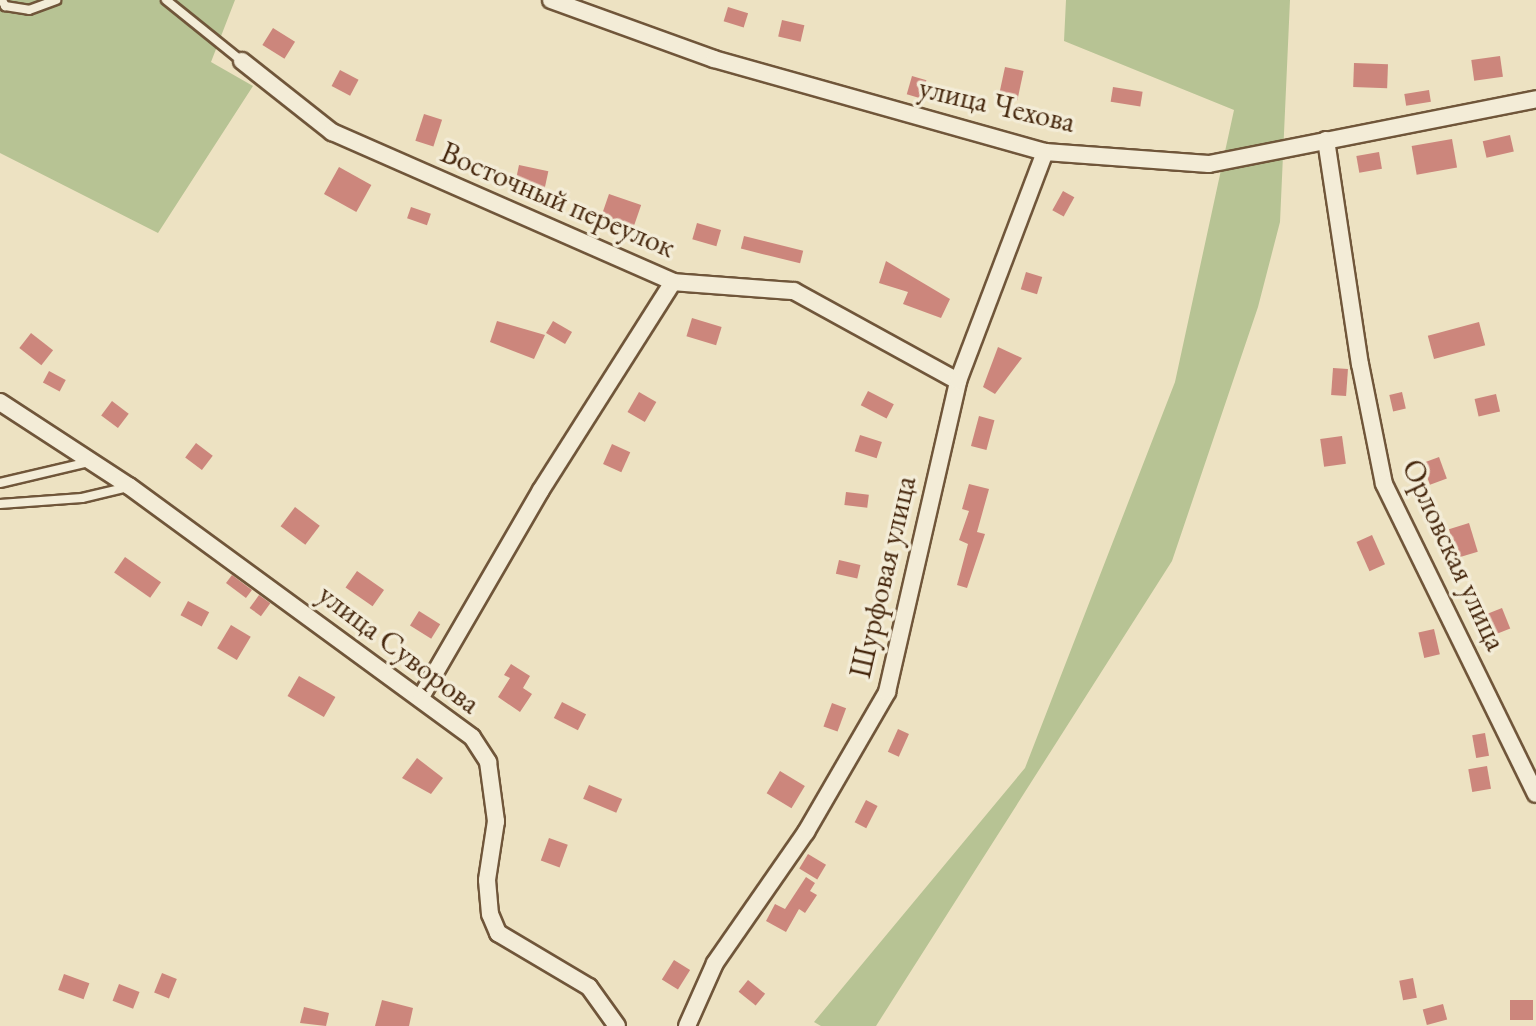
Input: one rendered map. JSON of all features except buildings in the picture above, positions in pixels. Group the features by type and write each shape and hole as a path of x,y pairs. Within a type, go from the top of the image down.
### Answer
{"street":[{"name":"улица Чехова","path":"551,0 714,59 1045,152 1209,164 1536,99"},
{"name":"Восточный переулок","path":"242,61 332,132 673,282 794,291 958,381"},
{"name":"Орловская улица","path":"1326,140 1384,484 1536,794"},
{"name":"Шурфовая улица","path":"687,1026 715,963 806,832 887,692 958,381 1045,152"},
{"path":"421,697 541,490 673,282"},
{"name":"улица Суворова","path":"0,402 129,486 472,737 488,762 496,821 487,880 490,914 498,933 589,987 617,1026"}],"lane":[{"path":"2,0 5,6 29,10 56,0"},
{"path":"166,0 242,61"},
{"path":"0,483 91,462"},
{"path":"0,504 82,498 129,486"}],"green space":[{"path":"0,0 235,0 211,62 253,86 158,233 0,153"},
{"path":"1066,0 1290,0 1280,222 1258,307 1172,561 876,1026 821,1026 814,1022 1025,768 1175,382 1234,110 1064,41"}]}
